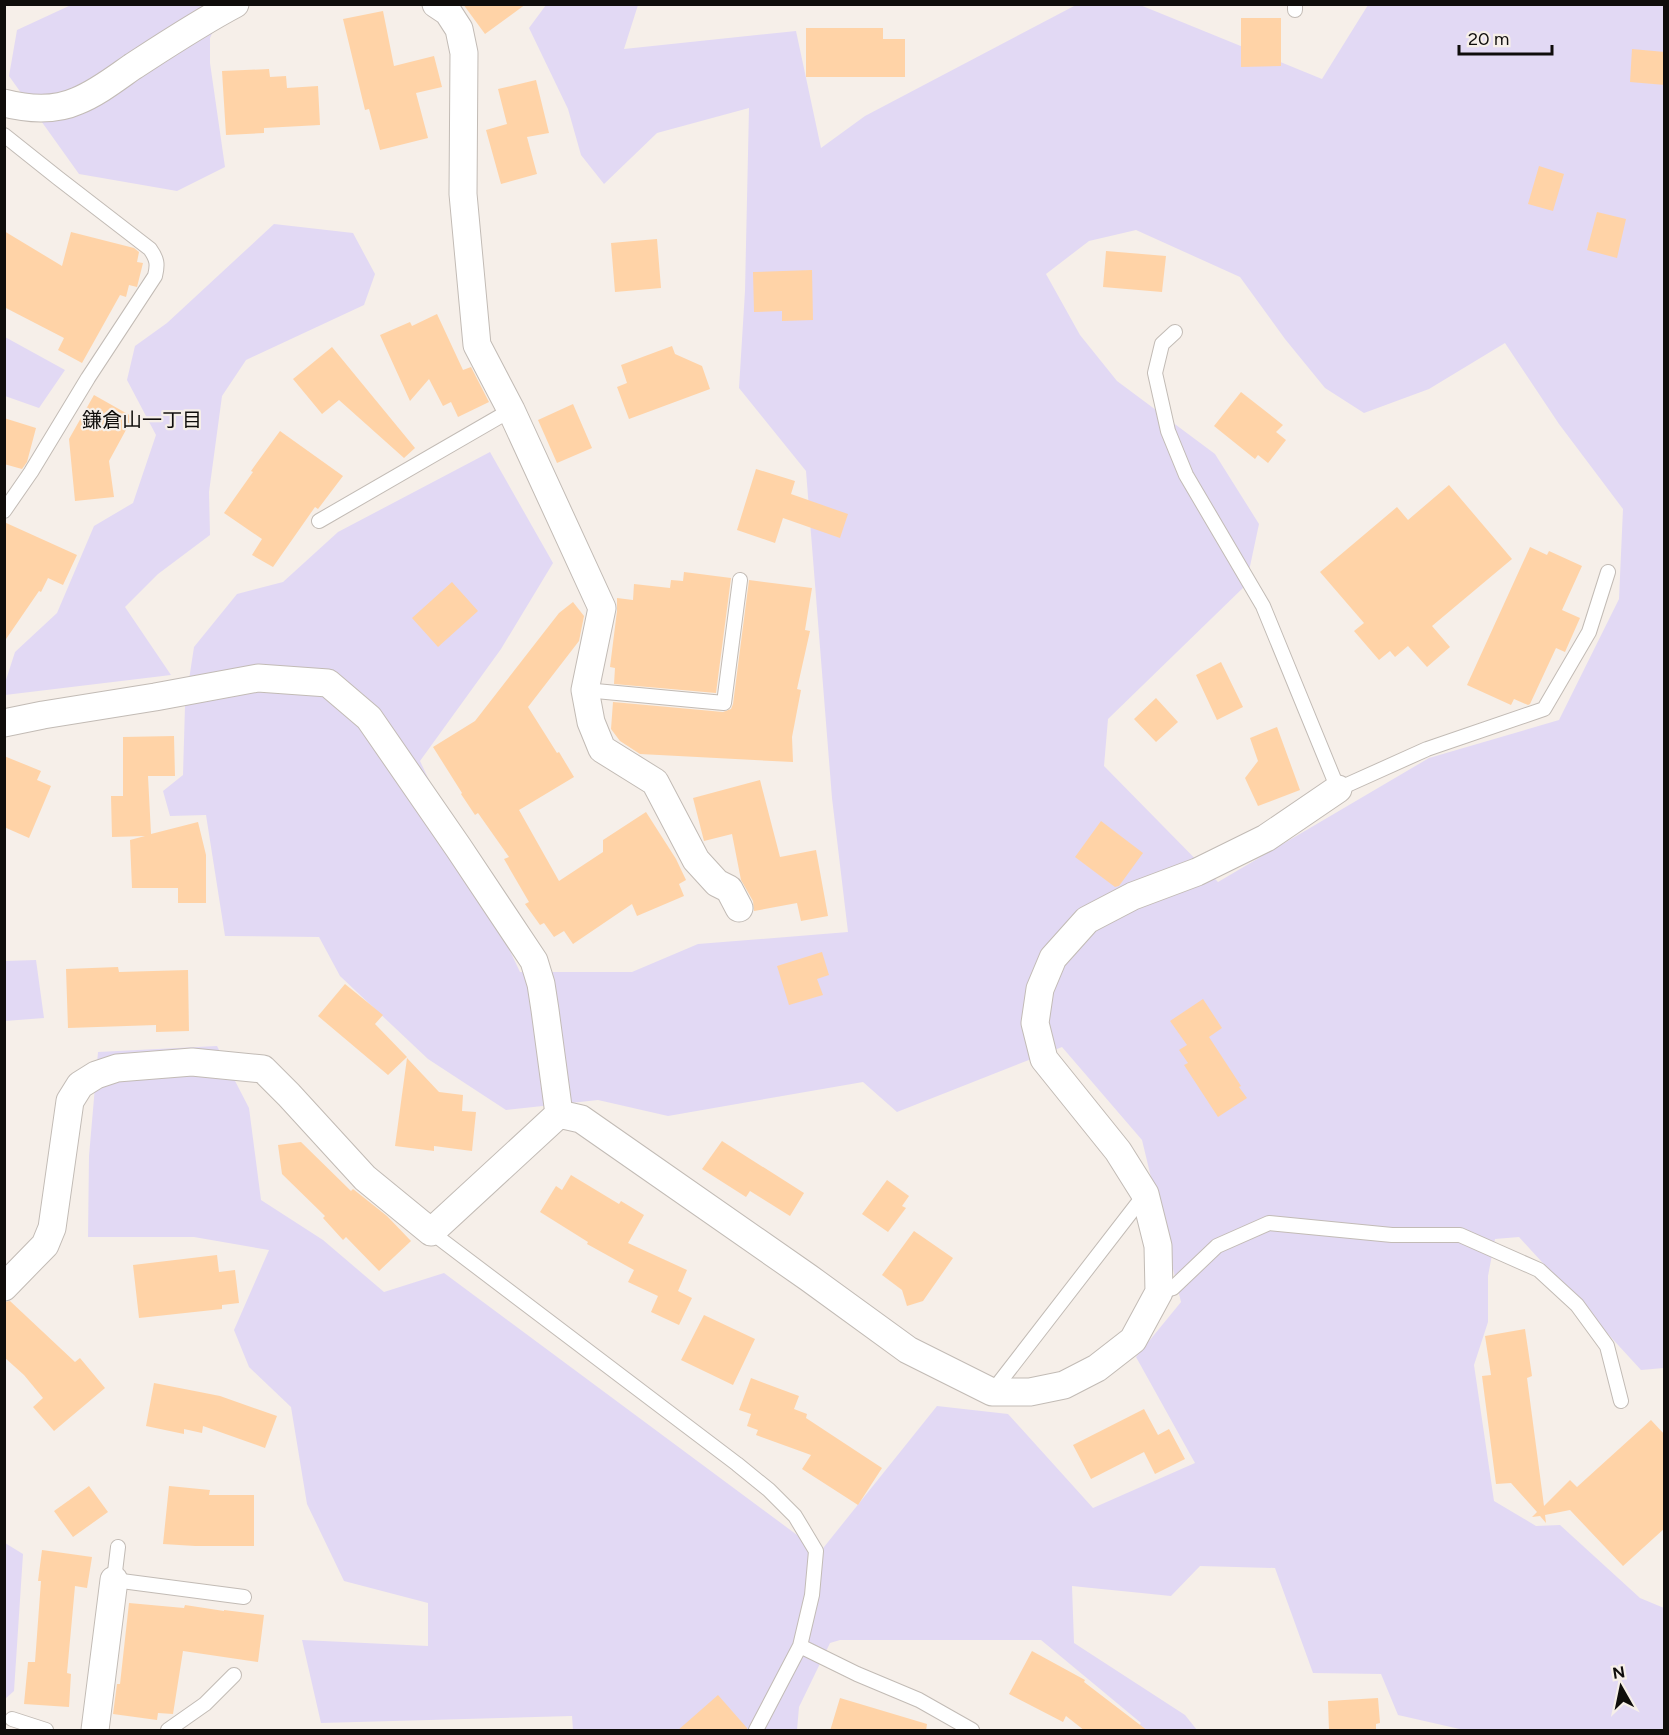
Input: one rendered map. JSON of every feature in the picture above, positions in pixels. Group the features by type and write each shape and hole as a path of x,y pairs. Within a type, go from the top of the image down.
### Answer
{"street":[{"path":"4,103 21,108 41,108 76,102 200,23 235,4"},
{"path":"436,4 448,12 459,29 464,53 463,194 477,345 511,410 602,608 585,690 591,722 602,749 655,782 696,860 717,883 729,889 739,908"},
{"path":"4,723 258,678 328,683 369,718 534,962 541,984 559,1114"},
{"path":"559,1114 581,1119 790,1264 908,1350 992,1392 1030,1392 1064,1385 1097,1368 1133,1340 1159,1292 1158,1246 1145,1194 1118,1151 1044,1059 1035,1023 1040,989 1053,958 1087,920 1133,896 1197,872 1266,838 1338,789"},
{"path":"4,1287 45,1245 52,1228 70,1101 80,1085 96,1075 117,1068 192,1062 263,1069 365,1178 431,1232 559,1114"},
{"path":"95,1731 114,1580"}],"lane":[{"path":"4,135 150,249 156,256 158,265 155,276 4,511"},
{"path":"1175,332 1162,344 1155,373 1168,431 1186,476 1263,606 1338,789 1427,749 1544,709 1589,632 1608,572"},
{"path":"319,521 511,410"},
{"path":"585,690 724,703 740,580"},
{"path":"992,1392 1145,1194"},
{"path":"1159,1292 1173,1288 1217,1246 1269,1223 1392,1235 1460,1235 1539,1270 1577,1305 1607,1346 1621,1401"},
{"path":"431,1232 769,1490 795,1516 816,1551 812,1595 800,1646 756,1731"},
{"path":"118,1546 114,1580 244,1597"},
{"path":"800,1646 857,1674 919,1700 972,1731"},
{"path":"168,1731 205,1704 234,1675"},
{"path":"12,1719 46,1731"}],"shaded area":[{"path":"71,5 225,5 210,38 210,63 225,167 177,191 79,174 9,76 17,30"},
{"path":"546,5 638,5 624,49 796,31 821,148 865,116 1076,5 1140,5 1322,79 1368,5 1664,5 1664,1368 1641,1370 1519,1237 1495,1239 1488,1276 1488,1322 1474,1365 1494,1501 1536,1526 1560,1525 1640,1598 1664,1608 1664,1730 1464,1730 1398,1715 1381,1674 1313,1673 1275,1568 1200,1566 1171,1596 1072,1586 1074,1643 1185,1715 1197,1730 1136,1730 1141,1723 1041,1640 840,1640 830,1643 799,1707 797,1730 573,1730 572,1716 321,1723 302,1640 428,1646 428,1603 344,1581 307,1504 291,1407 249,1367 234,1330 269,1250 194,1237 88,1237 89,1156 98,1052 217,1046 249,1108 261,1200 323,1240 384,1292 444,1273 820,1552 937,1406 1008,1414 1093,1508 1195,1463 1136,1357 1181,1302 1142,1140 1062,1047 897,1112 863,1082 668,1116 598,1100 506,1110 428,1059 340,976 319,937 225,936 206,815 170,816 163,791 183,775 185,706 194,647 237,594 283,582 338,532 490,452 553,563 501,649 420,761 520,972 632,972 698,944 848,932 832,798 806,471 739,388 745,291 749,108 657,133 604,184 581,155 568,109 529,28","holes":["1136,230 1240,277 1285,339 1325,388 1364,413 1429,389 1505,343 1559,424 1623,509 1619,599 1559,720 1429,758 1218,882 1104,766 1108,719 1246,585 1259,524 1215,454 1117,381 1080,335 1046,274 1089,241"]},
{"path":"274,224 353,233 375,274 364,305 246,360 222,396 209,492 210,535 158,574 125,607 171,675 5,695 5,683 15,652 57,613 94,526 133,503 156,435 127,380 135,346 167,323"},
{"path":"5,337 65,370 39,408 5,396"},
{"path":"36,960 44,1018 5,1021 5,961"},
{"path":"5,1543 23,1554 14,1691 5,1699"}],"building":[{"path":"463,4 526,4 485,34"},
{"path":"383,11 394,66 434,56 442,87 416,93 428,138 380,150 369,109 365,110 343,19"},
{"path":"1241,18 1281,18 1281,66 1241,67"},
{"path":"806,28 883,28 883,39 905,39 905,77 806,77"},
{"path":"1632,49 1665,52 1665,85 1630,82"},
{"path":"269,69 270,77 286,76 287,88 318,86 320,125 264,128 264,133 226,135 222,71"},
{"path":"536,80 549,133 527,137 537,174 501,184 486,130 507,124 498,89"},
{"path":"1539,166 1564,174 1553,211 1528,204"},
{"path":"1597,212 1626,219 1617,258 1587,250"},
{"path":"4,231 62,266 71,232 134,248 139,252 137,262 143,263 137,287 129,285 126,297 120,295 82,363 58,350 64,338 4,307"},
{"path":"657,239 661,288 615,292 611,243"},
{"path":"1106,251 1166,256 1162,292 1103,287"},
{"path":"812,270 813,320 782,321 782,311 754,312 753,272"},
{"path":"437,314 463,370 471,367 489,402 458,417 451,402 443,406 429,379 410,401 380,335 410,322 412,326"},
{"path":"672,346 675,354 702,366 710,389 629,419 617,387 627,383 621,365"},
{"path":"332,347 415,448 404,458 339,400 322,414 293,379"},
{"path":"1241,392 1283,425 1276,432 1286,440 1268,463 1258,455 1255,459 1214,426"},
{"path":"94,395 133,417 109,461 114,497 75,501 69,439"},
{"path":"573,404 592,448 557,463 538,420"},
{"path":"4,418 36,428 27,462 22,469 4,464"},
{"path":"280,431 343,476 318,509 315,507 273,567 252,555 262,539 224,513"},
{"path":"756,469 795,481 791,494 848,514 840,538 783,518 775,543 737,530"},
{"path":"1449,485 1512,559 1432,626 1450,647 1427,667 1408,646 1395,657 1390,651 1379,660 1354,631 1364,623 1320,572 1397,507 1408,520"},
{"path":"4,522 77,555 63,585 48,578 41,592 39,591 4,642"},
{"path":"1530,547 1547,555 1549,551 1582,566 1562,610 1580,618 1565,652 1556,648 1530,704 1514,699 1511,705 1467,685"},
{"path":"684,572 731,578 716,693 614,684 615,668 610,667 617,598 633,600 634,584 670,588 671,580 683,581"},
{"path":"749,580 812,588 805,630 810,631 797,689 801,690 792,737 793,762 640,754 620,741 611,729 613,702 723,712 731,709"},
{"path":"452,582 478,611 438,647 412,618"},
{"path":"573,602 584,616 579,641 528,707 574,777 519,810 559,881 603,852 603,840 646,812 676,859 686,880 679,884 684,896 637,916 632,904 573,944 564,931 554,937 544,923 540,925 525,904 529,902 504,859 509,857 478,813 475,815 433,747 475,721 559,613"},
{"path":"1221,662 1243,707 1217,720 1196,675"},
{"path":"1156,698 1178,722 1156,742 1134,719"},
{"path":"1277,727 1300,790 1258,806 1245,778 1258,761 1250,738"},
{"path":"174,736 175,776 148,776 151,834 198,822 206,855 206,903 178,903 178,888 132,888 130,840 145,836 112,837 111,796 123,796 123,737"},
{"path":"4,756 41,771 37,780 51,786 29,838 4,827"},
{"path":"760,780 780,857 816,850 828,916 801,921 797,903 754,911 753,901 741,880 732,834 704,841 693,798"},
{"path":"1101,821 1143,853 1119,886 1115,887 1075,857"},
{"path":"822,952 829,975 817,979 823,995 789,1005 777,966"},
{"path":"118,967 119,972 188,970 189,1031 156,1032 156,1025 68,1028 66,969"},
{"path":"345,984 383,1015 375,1024 407,1057 388,1075 318,1016"},
{"path":"1203,999 1222,1028 1209,1037 1247,1098 1218,1117 1184,1065 1188,1063 1179,1050 1187,1045 1170,1021"},
{"path":"407,1058 439,1092 463,1095 462,1111 476,1112 472,1151 434,1146 434,1151 395,1146"},
{"path":"722,1141 804,1193 790,1216 750,1191 746,1197 702,1169"},
{"path":"301,1142 351,1191 353,1189 387,1216 411,1241 379,1271 346,1237 343,1240 323,1218 325,1216 282,1174 278,1145"},
{"path":"571,1175 619,1204 621,1201 644,1215 628,1243 687,1270 678,1291 692,1298 679,1325 651,1312 658,1296 628,1282 634,1270 587,1244 588,1242 540,1212 556,1186 562,1190"},
{"path":"887,1180 909,1196 902,1206 906,1208 888,1232 862,1214"},
{"path":"914,1231 953,1258 923,1301 907,1306 902,1290 882,1275"},
{"path":"217,1255 219,1272 235,1270 239,1303 222,1305 222,1309 139,1318 133,1265"},
{"path":"10,1301 75,1362 80,1358 105,1388 54,1431 33,1407 43,1398 24,1375 4,1357 4,1302"},
{"path":"704,1315 755,1339 733,1385 681,1360"},
{"path":"1525,1329 1532,1376 1527,1378 1544,1506 1570,1480 1577,1487 1651,1420 1665,1435 1665,1528 1623,1566 1570,1510 1545,1515 1546,1523 1540,1516 1532,1517 1537,1512 1511,1483 1496,1484 1482,1376 1491,1375 1485,1336"},
{"path":"751,1378 799,1396 794,1409 807,1414 806,1418 882,1468 858,1505 802,1469 811,1455 756,1435 758,1430 747,1426 751,1414 739,1410"},
{"path":"154,1383 220,1396 277,1416 265,1448 203,1426 202,1433 184,1429 184,1434 146,1426"},
{"path":"1144,1409 1158,1435 1169,1429 1185,1459 1155,1474 1144,1452 1091,1479 1073,1445"},
{"path":"89,1486 108,1512 73,1537 54,1511"},
{"path":"169,1486 210,1490 209,1495 254,1495 254,1546 163,1544"},
{"path":"42,1550 92,1557 87,1588 75,1586 67,1673 71,1674 69,1707 24,1704 28,1662 35,1662 41,1581 38,1581"},
{"path":"129,1603 184,1608 185,1605 264,1615 258,1662 183,1651 173,1714 158,1713 157,1720 113,1714 117,1684 120,1684"},
{"path":"1032,1651 1085,1680 1084,1682 1148,1731 1085,1731 1066,1716 1063,1722 1009,1694"},
{"path":"718,1695 747,1728 747,1731 677,1731"},
{"path":"840,1698 927,1724 926,1731 830,1731"},
{"path":"1378,1698 1380,1723 1376,1724 1376,1731 1329,1731 1328,1701"}],"district":[{"name":"鎌倉山一丁目","path":"142,420"}]}
